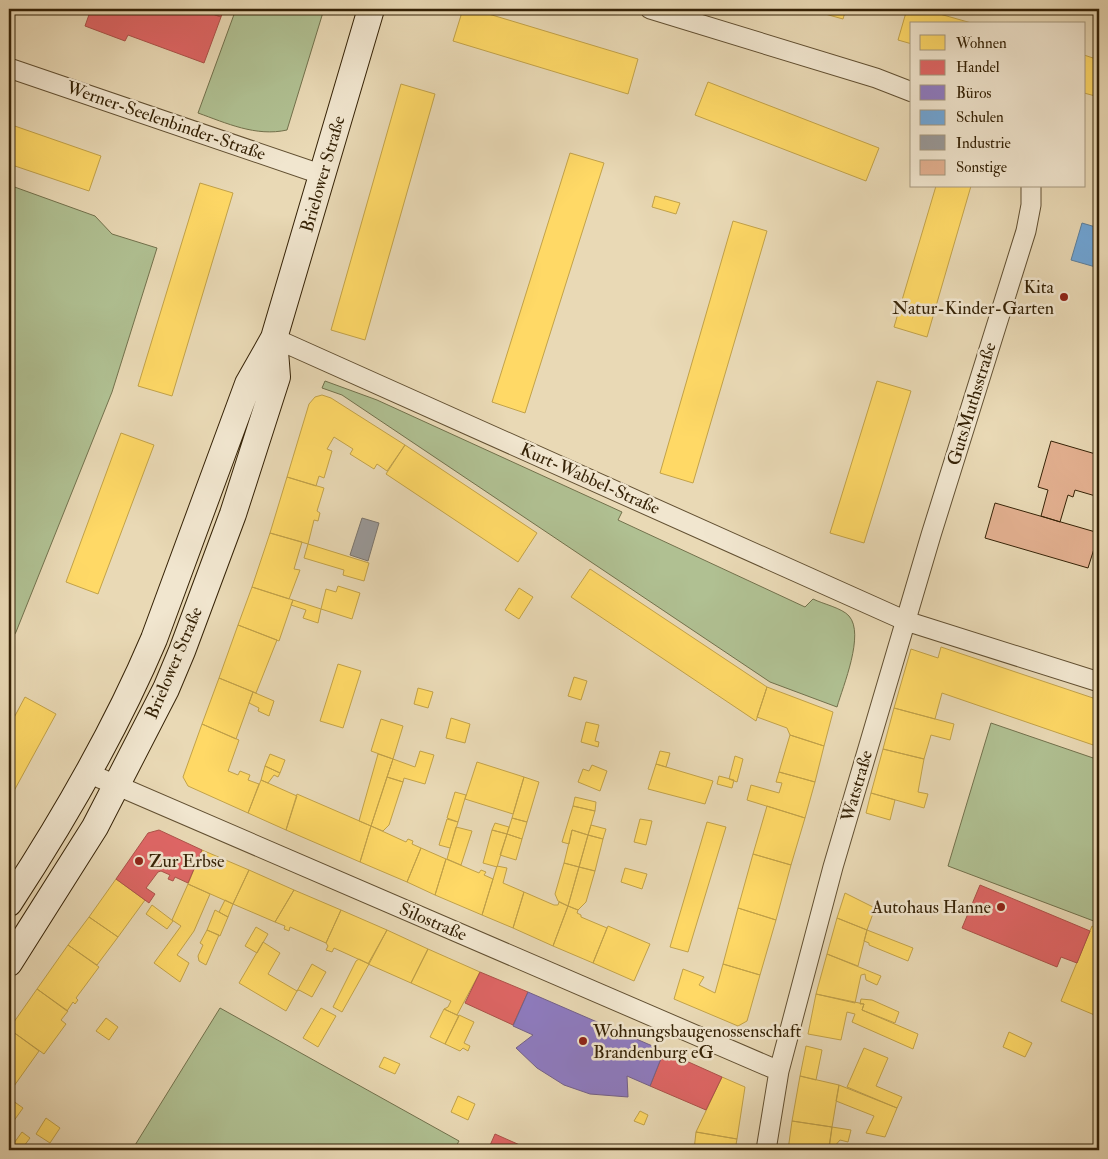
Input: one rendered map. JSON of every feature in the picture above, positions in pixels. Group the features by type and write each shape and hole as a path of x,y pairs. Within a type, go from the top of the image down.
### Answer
{"main road":[{"name":"Brielower Straße","path":"9,903 88,773 140,673 248,384 274,338 371,9"},
{"name":"Brielower Straße","path":"9,963 95,828 176,666 233,514 277,377 274,338"}],"street":[{"path":"650,9 865,75 910,91"},
{"name":"Werner-Seelenbinder-Straße","path":"9,68 323,174"},
{"name":"GutsMuthsstraße","path":"906,621 1026,231 1032,188"},
{"name":"Kurt-Wabbel-Straße","path":"274,338 906,621"},
{"path":"906,621 1099,682"},
{"name":"Watstraße","path":"766,1150 779,1071 833,867 906,621"},
{"name":"Silostraße","path":"88,773 779,1071"}],"green space":[{"path":"236,9 324,9 287,130 264,132 241,128 198,113"},
{"path":"9,185 95,216 112,234 157,248 112,392 16,632 9,644"},
{"path":"325,381 377,400 622,512 618,520 805,607 813,599 846,613 853,624 855,635 854,647 848,674 837,707 770,682 342,395 322,388"},
{"path":"991,723 1099,760 1099,923 948,866"},
{"path":"220,1008 459,1141 454,1150 132,1150"}],"building: Wohnen":[{"path":"463,9 472,9 638,59 628,94 453,41"},
{"path":"807,9 846,9 843,19"},
{"path":"907,9 922,9 968,22 910,22 910,43 898,40"},
{"path":"1086,56 1099,60 1099,97 1086,94"},
{"path":"708,82 879,148 866,181 695,115"},
{"path":"401,84 435,94 365,340 331,330"},
{"path":"9,124 101,156 89,191 9,164"},
{"path":"570,153 604,163 525,413 492,402"},
{"path":"200,183 233,193 172,396 138,386"},
{"path":"935,188 970,188 927,337 894,327"},
{"path":"655,196 680,203 676,214 652,207"},
{"path":"733,221 767,231 693,483 660,473"},
{"path":"877,381 911,391 864,543 830,533"},
{"path":"322,395 331,398 405,445 387,471 377,464 374,469 350,454 353,449 334,437 327,449 332,451 324,478 319,476 316,486 287,477 309,404 315,397"},
{"path":"121,433 154,445 98,594 66,582"},
{"path":"405,445 537,533 518,562 386,474"},
{"path":"287,477 324,488 317,511 320,513 318,521 314,520 308,544 270,533"},
{"path":"270,533 302,542 294,569 300,570 289,599 252,587"},
{"path":"308,544 369,563 364,581 343,575 344,570 304,558"},
{"path":"590,569 767,687 756,721 571,597"},
{"path":"338,586 360,593 352,619 321,609 326,589 336,592"},
{"path":"252,587 293,600 279,641 238,625"},
{"path":"519,588 533,597 519,619 505,610"},
{"path":"293,600 321,609 318,623 303,618 306,610 291,605"},
{"path":"238,625 277,640 256,693 219,678"},
{"path":"941,647 1099,700 1099,747 942,693 935,719 894,708 911,649 938,658"},
{"path":"338,664 361,671 343,728 320,721"},
{"path":"574,677 587,681 581,700 568,696"},
{"path":"219,678 253,692 236,739 202,724"},
{"path":"767,687 833,712 824,746 790,735 787,728 757,717"},
{"path":"418,688 433,692 428,708 414,704"},
{"path":"253,692 274,701 269,716 258,711 259,708 249,703"},
{"path":"25,697 56,714 9,800 9,727"},
{"path":"894,708 954,724 950,740 931,735 924,759 883,749"},
{"path":"451,718 470,724 465,743 446,738"},
{"path":"381,719 403,726 393,759 371,751"},
{"path":"586,722 599,725 595,741 599,742 598,747 581,742"},
{"path":"202,724 239,740 228,771 238,775 240,771 250,775 248,780 259,784 248,813 188,786 183,777"},
{"path":"790,735 824,746 815,782 779,772"},
{"path":"883,749 924,759 918,792 928,794 924,808 871,793"},
{"path":"420,751 434,755 425,784 404,778 403,782 387,777 393,759 415,767"},
{"path":"660,751 670,753 666,767 656,764"},
{"path":"270,754 285,760 280,773 265,766"},
{"path":"378,754 393,759 371,826 359,821"},
{"path":"735,756 743,759 737,782 729,779"},
{"path":"477,762 524,777 513,814 465,799"},
{"path":"656,764 713,781 705,804 648,789"},
{"path":"592,765 607,771 600,791 578,782 583,769 589,771"},
{"path":"265,766 280,773 278,777 274,775 268,783 261,780"},
{"path":"779,772 815,782 805,818 747,800 751,785 779,793 782,783 776,782"},
{"path":"719,776 734,780 732,788 717,784"},
{"path":"387,777 403,782 389,825 383,831 371,826"},
{"path":"524,777 539,782 527,822 512,818"},
{"path":"261,780 297,796 286,830 248,813"},
{"path":"455,792 466,795 458,822 447,818"},
{"path":"871,793 895,800 890,820 866,813"},
{"path":"297,794 371,826 360,862 286,830"},
{"path":"575,797 596,802 595,811 573,806"},
{"path":"573,806 595,811 588,835 572,830 569,844 562,842"},
{"path":"767,806 805,818 791,865 753,854"},
{"path":"512,818 527,822 522,839 507,834"},
{"path":"447,819 458,822 450,848 439,845"},
{"path":"640,819 652,821 646,845 634,842"},
{"path":"707,822 726,827 688,952 670,947"},
{"path":"495,823 509,827 507,834 492,830"},
{"path":"591,825 606,829 603,839 588,835"},
{"path":"371,826 406,842 408,839 413,841 412,844 421,848 407,882 360,862"},
{"path":"456,827 472,831 461,865 447,859"},
{"path":"492,830 507,834 497,867 483,863"},
{"path":"572,830 588,835 579,867 564,863"},
{"path":"507,834 522,839 516,860 500,855"},
{"path":"588,835 603,839 595,871 579,867"},
{"path":"421,848 446,859 435,895 407,882"},
{"path":"202,850 249,870 233,904 188,884"},
{"path":"753,854 791,865 776,920 738,908"},
{"path":"446,859 479,873 481,870 486,872 484,875 493,879 482,915 435,895"},
{"path":"564,863 579,867 568,906 558,901 555,894"},
{"path":"497,866 507,868 503,883 524,892 513,928 482,915"},
{"path":"579,867 595,871 586,902 578,910 568,906"},
{"path":"625,868 647,874 642,889 621,882"},
{"path":"249,870 294,890 275,922 233,904"},
{"path":"116,879 145,900 118,937 89,917"},
{"path":"188,884 210,894 194,931 177,955 189,963 180,982 154,963 181,926 172,920"},
{"path":"294,890 341,910 326,943 290,927 289,931 284,929 285,926 275,922"},
{"path":"524,892 554,905 558,905 559,902 568,906 553,946 513,928"},
{"path":"845,893 875,908 867,930 837,918"},
{"path":"225,900 233,904 228,917 219,912"},
{"path":"152,905 173,921 167,929 146,914"},
{"path":"568,906 578,910 577,913 581,917 607,928 593,963 553,946"},
{"path":"738,908 776,920 760,975 723,964"},
{"path":"215,910 228,917 220,936 207,930"},
{"path":"341,910 387,930 369,964 334,948 332,952 326,950 328,946 326,943"},
{"path":"89,917 118,937 97,965 68,945"},
{"path":"837,918 867,930 858,966 827,954"},
{"path":"608,926 650,944 634,981 593,963"},
{"path":"1092,926 1099,930 1099,1011 1097,1016 1061,1001"},
{"path":"256,927 268,934 257,953 245,946"},
{"path":"207,930 219,935 206,965 199,961 198,956 203,945 200,943"},
{"path":"387,930 428,949 411,983 368,964"},
{"path":"867,930 913,948 908,961 869,945 869,943 864,941"},
{"path":"263,942 280,953 268,974 297,991 286,1011 239,983"},
{"path":"68,945 99,967 76,998 78,1000 75,1004 73,1002 67,1011 37,989"},
{"path":"428,949 480,972 457,1015 444,1009 448,1007 451,1001 411,983"},
{"path":"827,954 881,976 877,985 866,980 865,974 861,975 855,1003 816,994"},
{"path":"359,959 369,964 342,1012 333,1007 356,961"},
{"path":"312,964 326,972 312,997 299,990 297,991"},
{"path":"723,964 760,975 747,1021 738,1026 674,999 683,969 704,977 699,985 715,993"},
{"path":"37,989 68,1011 61,1020 66,1024 44,1054 9,1029"},
{"path":"816,994 864,1004 862,1010 918,1034 913,1049 852,1022 855,1014 847,1012 841,1040 808,1034"},
{"path":"861,999 872,1000 899,1012 895,1023 862,1010 864,1004 860,1004"},
{"path":"321,1008 336,1016 318,1047 303,1038"},
{"path":"444,1009 459,1016 445,1044 430,1037"},
{"path":"459,1015 474,1022 464,1043 470,1046 468,1051 463,1048 460,1051 445,1044"},
{"path":"106,1018 118,1027 109,1040 96,1031"},
{"path":"9,1029 39,1051 9,1093"},
{"path":"1009,1032 1032,1043 1025,1057 1003,1047"},
{"path":"806,1046 822,1050 816,1080 800,1076"},
{"path":"864,1048 888,1058 876,1086 902,1097 897,1108 847,1087"},
{"path":"384,1057 400,1064 395,1074 379,1067"},
{"path":"800,1076 839,1085 832,1127 792,1121"},
{"path":"722,1077 745,1087 737,1139 696,1132"},
{"path":"839,1085 897,1108 885,1137 866,1133 874,1116 836,1101"},
{"path":"458,1096 475,1104 468,1120 451,1112"},
{"path":"9,1098 23,1108 13,1122 9,1119"},
{"path":"640,1111 648,1115 644,1125 634,1121"},
{"path":"46,1118 60,1128 50,1143 36,1134"},
{"path":"792,1121 832,1127 829,1150 788,1150"},
{"path":"832,1127 851,1130 848,1142 840,1140 834,1147 829,1146"},
{"path":"22,1132 30,1138 21,1150 9,1150"},
{"path":"696,1132 737,1139 735,1150 694,1150"}],"building: Handel":[{"path":"91,9 199,9 221,17 204,63 128,35 125,41 85,26"},
{"path":"199,9 224,9 221,17"},
{"path":"159,830 202,850 188,883 175,877 173,881 168,879 170,875 161,871 158,872 146,888 155,894 149,903 116,879 148,833"},
{"name":"Autohaus Hanne","path":"980,885 1090,931 1077,963 1061,957 1057,967 962,928"},
{"path":"480,972 528,992 513,1025 465,1003"},
{"path":"664,1051 722,1077 706,1110 650,1086"},
{"path":"495,1134 531,1150 488,1150"}],"building: Büros":[{"name":"Wohnungsbaugenossenschaft Brandenburg eG","path":"528,992 664,1051 650,1086 627,1076 628,1097 590,1094 564,1085 537,1068 516,1048 533,1035 513,1026"}],"building: Schulen":[{"path":"1082,223 1099,228 1099,268 1071,260"}],"building: Industrie":[{"path":"362,518 379,523 368,561 350,555"}],"building: Sonstige":[{"path":"1051,441 1099,455 1099,497 1075,490 1073,497 1068,495 1060,522 1041,516 1048,490 1038,487"},
{"path":"995,503 1099,533 1088,568 985,538"}],"place":[{"name":"Kita Natur-Kinder-Garten","path":"1064,297"},
{"name":"Zur Erbse","path":"139,861"},
{"name":"Autohaus Hanne","path":"1001,907"},
{"name":"Wohnungsbaugenossenschaft Brandenburg eG","path":"583,1041"}]}
